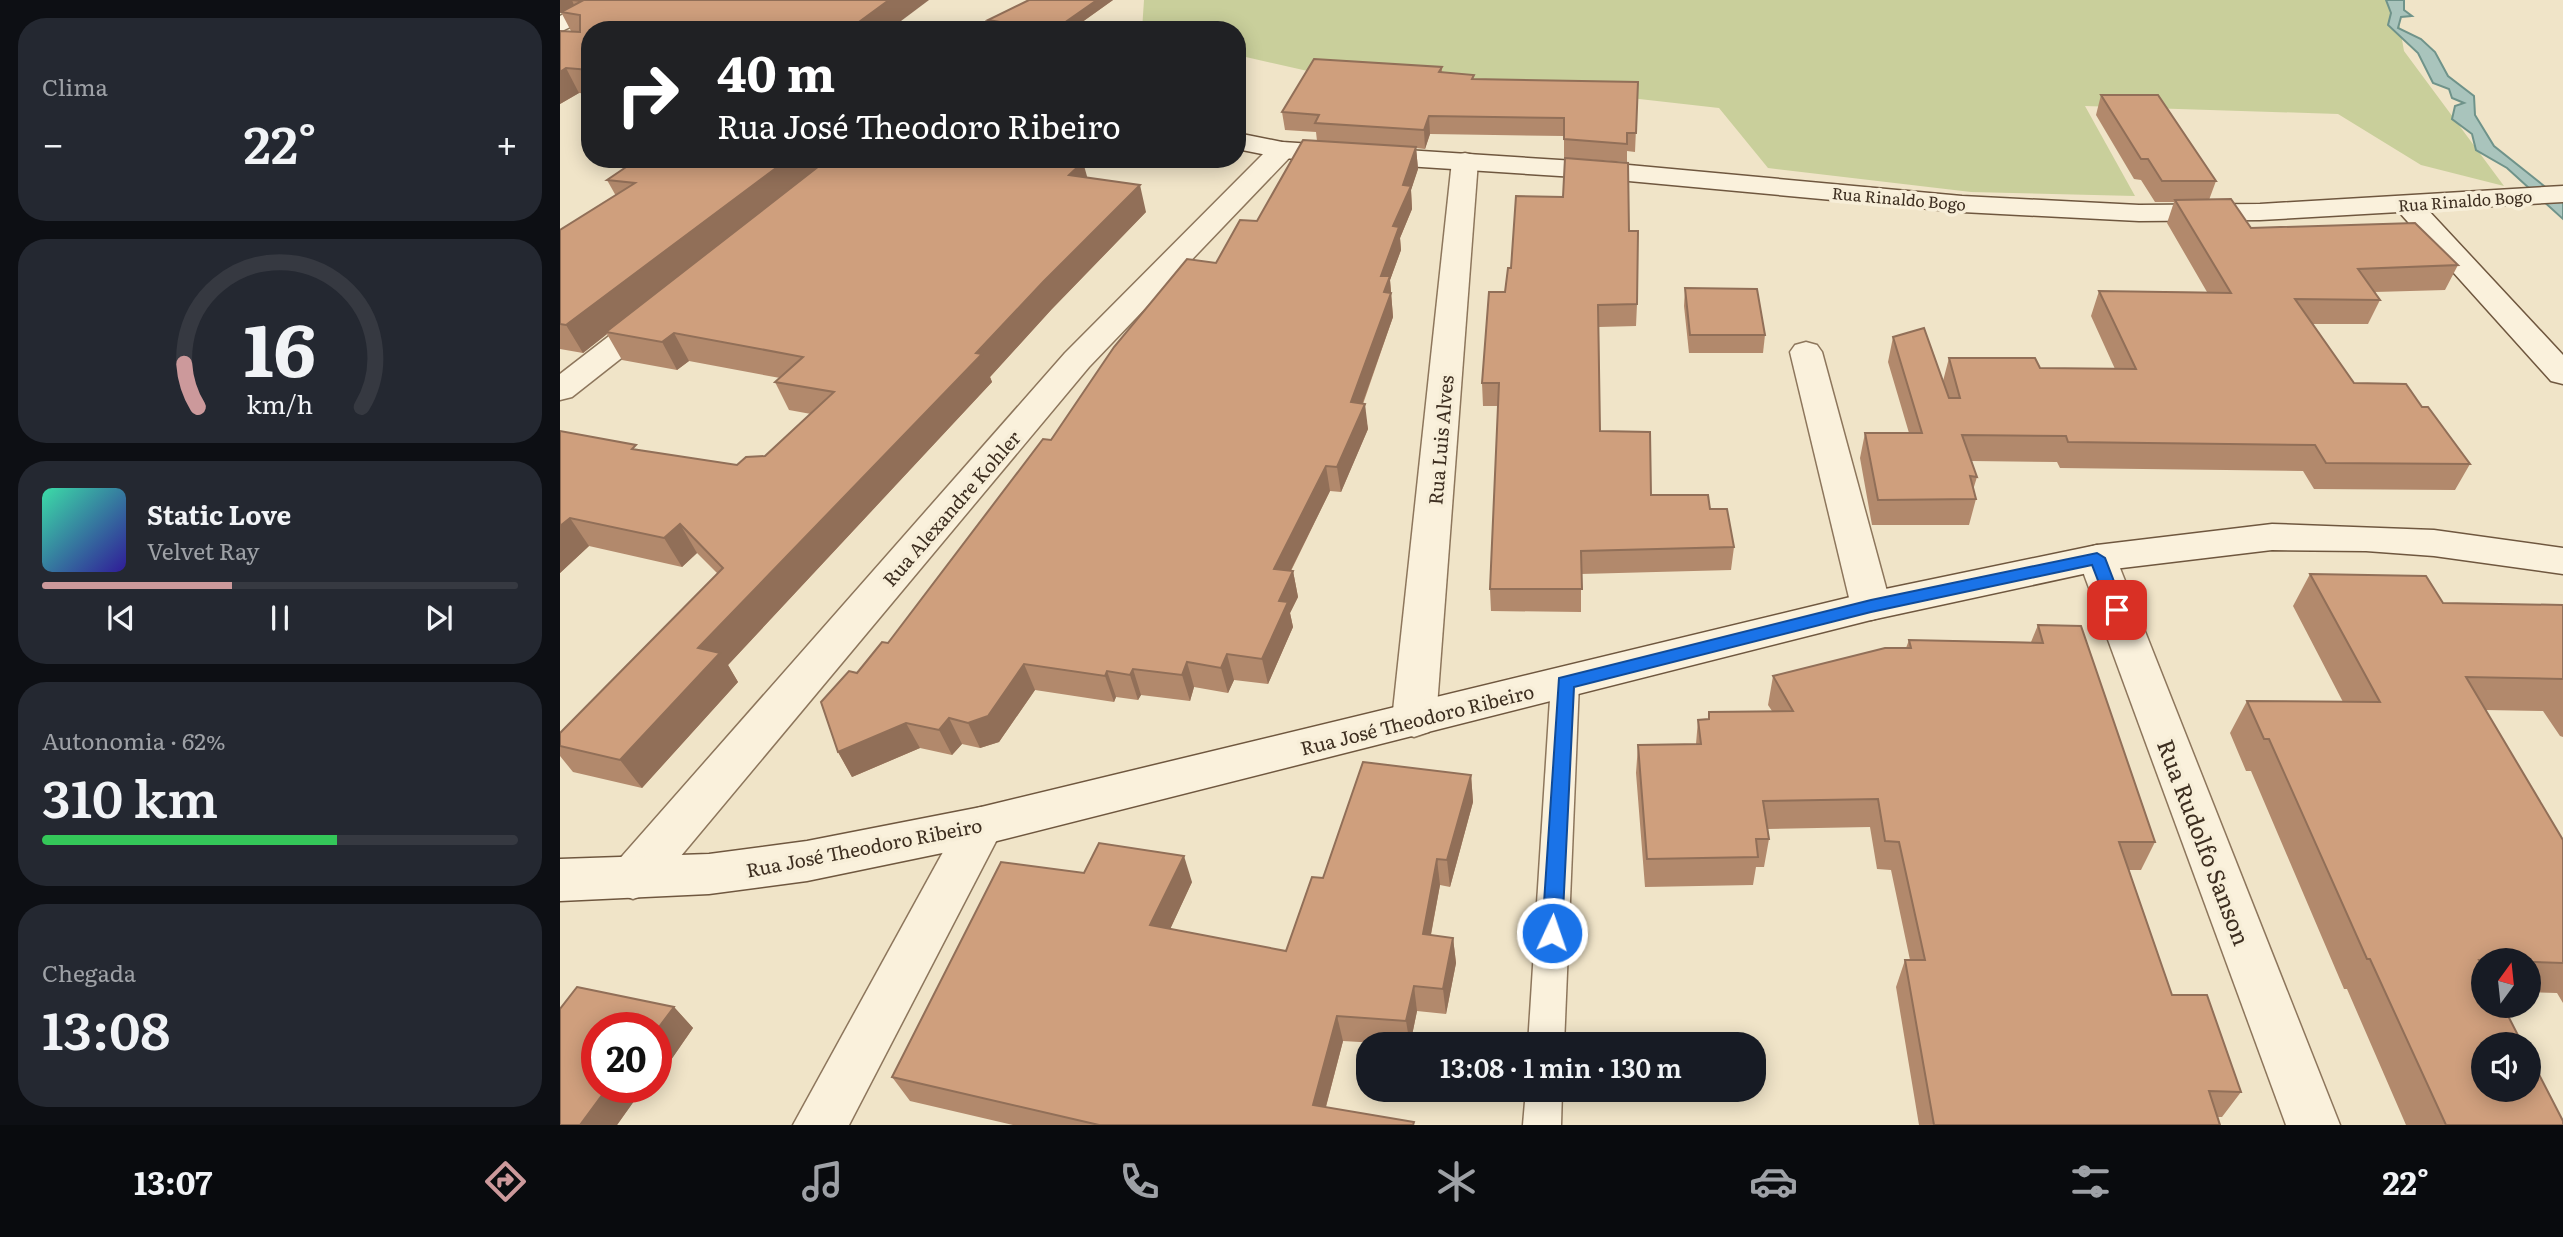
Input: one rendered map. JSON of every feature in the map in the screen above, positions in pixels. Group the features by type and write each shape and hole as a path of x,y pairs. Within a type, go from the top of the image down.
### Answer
{"street":[{"path":"583,21 607,0"},
{"path":"563,38 581,22"},
{"name":"Rua Rinaldo Bogo","path":"1246,143 1282,150 1465,161 1962,204 2139,214 2260,212 2563,194"},
{"name":"Rua Alexandre Kohler","path":"633,878 1077,360 1282,150"},
{"name":"Rua Luis Alves","path":"1414,720 1465,161"},
{"path":"2407,204 2563,373"},
{"path":"560,390 680,296"},
{"path":"1806,352 1871,606"},
{"name":"Rua José Theodoro Ribeiro","path":"560,880 709,874 807,861 981,826 1871,606 2097,558 2272,537 2339,537 2434,542 2563,561"},
{"name":"Rua Rudolfo Sanson","path":"2097,558 2313,1125"},
{"path":"820,1125 981,826"}],"lane":[{"path":"1547,1032 1565,683"},
{"path":"1542,1125 1543,1102"}],"green space":[{"path":"1144,0 2395,0 2404,51 2504,186 2421,165 2338,114 2085,106 2135,196 1971,192 1768,168 1719,108 1595,94 1321,74 1246,57 1246,21 1143,21"}],"water":[{"path":"2386,0 2404,0 2404,10 2412,16 2401,17 2398,28 2421,39 2435,52 2448,76 2474,96 2475,115 2494,146 2563,201 2563,219 2507,168 2476,150 2472,134 2452,119 2455,106 2464,103 2452,98 2449,89 2433,83 2418,53 2388,25 2391,13"}],"building":[{"path":"572,0 889,0 860,21 581,21 581,69 566,68 560,72 560,31 580,32 580,15 561,12 582,1"},
{"path":"1029,0 1097,0 1067,21 988,20"},
{"path":"1314,59 1442,67 1439,72 1474,75 1472,79 1638,82 1636,133 1627,133 1627,144 1564,139 1564,118 1429,116 1424,130 1315,123 1319,115 1282,112"},
{"path":"2101,95 2158,95 2216,181 2162,181 2148,159 2141,159"},
{"path":"1303,140 1416,147 1403,185 1411,186 1393,226 1399,227 1381,276 1390,276 1384,292 1391,293 1351,402 1365,404 1337,467 1326,466 1274,569 1293,571 1279,601 1288,602 1262,659 1227,654 1221,668 1187,662 1182,675 1133,669 1130,675 1107,671 1105,676 1024,664 988,716 968,723 949,718 939,730 906,723 838,752 821,702 849,671 857,673 882,642 888,643 1043,439 1051,440 1114,347 1187,259 1216,263 1240,220 1257,221"},
{"path":"1565,158 1628,163 1629,231 1638,231 1637,304 1598,305 1600,431 1650,432 1651,495 1708,495 1710,509 1727,509 1734,547 1581,551 1582,589 1490,589 1499,383 1482,383 1489,292 1505,292 1508,268 1511,268 1516,196 1563,197"},
{"path":"625,168 776,168 566,325 560,324 560,230 635,183 607,180"},
{"path":"816,168 1077,168 1069,175 1140,185 1043,282 976,353 982,354 698,648 720,653 620,760 560,746 560,733 723,568 680,524 664,538 570,518 560,526 560,431 636,445 632,449 737,465 746,457 765,456 834,392 775,382 803,357 674,333 662,342 606,332"},
{"path":"2231,199 2251,228 2415,223 2458,265 2358,269 2380,300 2295,299 2354,383 2406,384 2422,407 2428,407 2470,464 2326,463 2315,445 2068,442 2066,436 1962,435 1977,477 1970,476 1976,499 1878,500 1865,433 1922,433 1893,337 1924,328 1949,398 1960,398 1949,358 2035,358 2040,368 2136,369 2099,291 2231,293 2175,200"},
{"path":"1685,288 1757,289 1765,335 1690,335"},
{"path":"2310,574 2426,576 2443,603 2563,605 2563,679 2466,677 2563,840 2563,963 2541,962 2541,948 2471,948 2471,1018 2509,1018 2516,1032 2471,1032 2471,1102 2541,1102 2541,1078 2563,1125 2446,1125 2370,959 2367,959 2269,739 2264,739 2247,701 2380,702"},
{"path":"2038,625 2081,626 2155,842 2119,842 2172,995 2207,995 2241,1092 2209,1091 2220,1125 1934,1125 1905,960 1925,960 1899,842 1885,841 1878,799 1763,801 1769,839 1756,839 1758,857 1647,859 1638,745 1701,744 1698,720 1709,719 1709,712 1793,711 1773,676 1885,648 1911,648 1909,640 2043,643"},
{"path":"1363,762 1471,775 1447,860 1437,859 1423,934 1453,938 1443,989 1414,986 1406,1021 1337,1016 1313,1105 1414,1122 1413,1125 1099,1125 892,1077 1001,862 1084,873 1099,843 1184,856 1150,925 1286,951 1312,877 1323,878"},
{"path":"577,987 674,1007 670,1012 581,1012 581,1103 596,1103 580,1125 560,1125 560,1009"}],"route":[{"path":"1552,933 1565,683 1871,606 2097,558 2117,610"}]}
